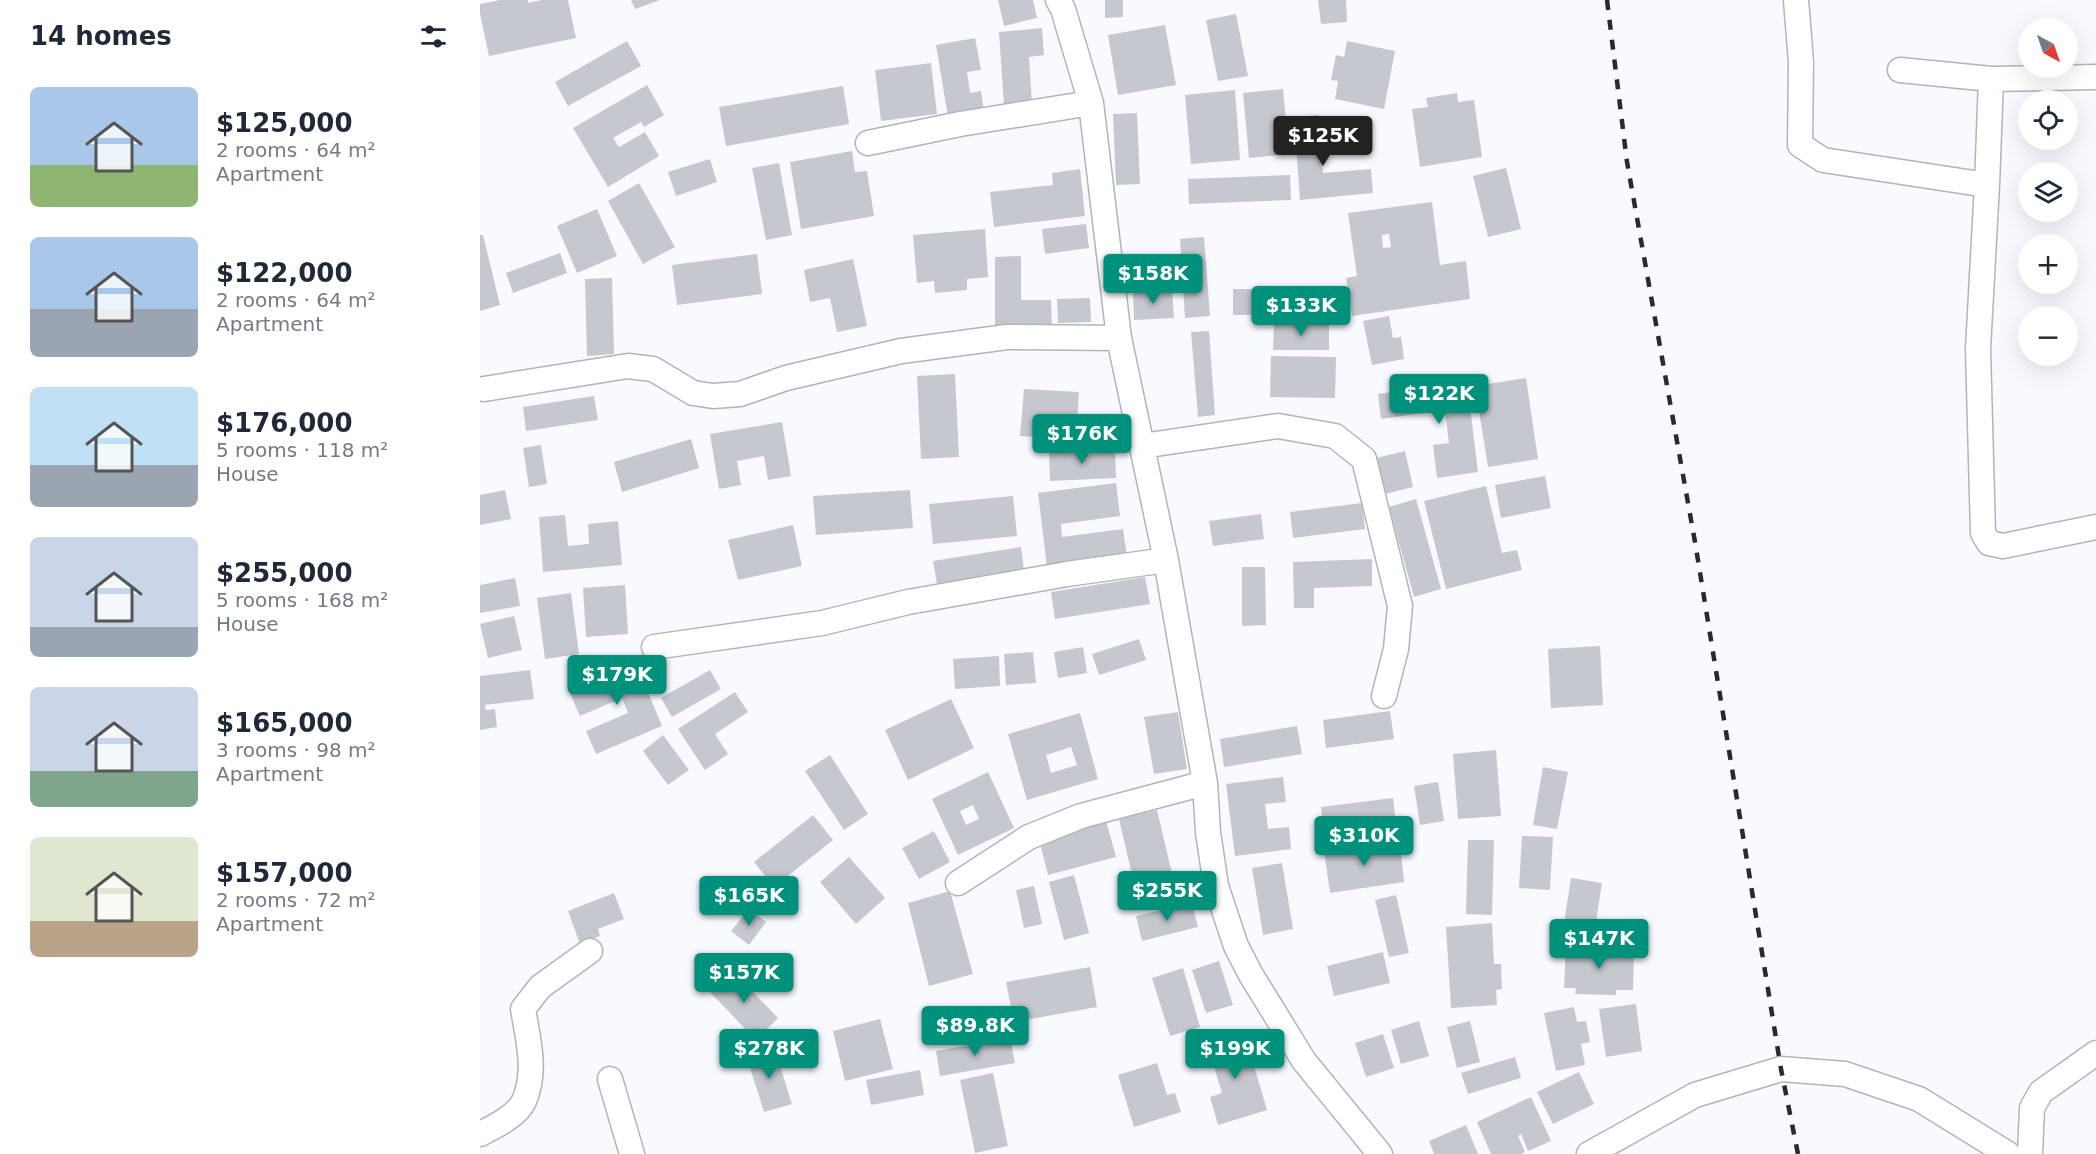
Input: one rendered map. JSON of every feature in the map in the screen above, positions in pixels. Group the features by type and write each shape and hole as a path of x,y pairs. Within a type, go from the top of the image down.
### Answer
{"street":[{"path":"1058,0 1063,9 1090,103 1119,338 1166,560 1205,783 1208,832 1216,886 1236,946 1251,975 1304,1061 1380,1154"},
{"path":"1796,0 1801,62 1800,146 1823,160 1987,185"},
{"path":"1900,70 1991,79 2096,77"},
{"path":"1991,79 1978,349 1983,533 1989,543 2003,546 2096,527"},
{"path":"868,143 960,124 1090,103"},
{"path":"484,389 628,366 653,369 693,393 713,396 740,393 786,378 901,351 1007,338 1119,338"},
{"path":"1142,446 1278,426 1335,436 1364,459 1400,606 1396,649 1384,696"},
{"path":"654,647 822,623 919,600 1067,574 1166,560"},
{"path":"958,883 1029,837 1081,816 1205,783"},
{"path":"480,1134 503,1122 523,1102 532,1068 523,1009 540,987 590,951"},
{"path":"2030,1154 2032,1108 2041,1092 2096,1053"},
{"path":"1589,1154 1695,1095 1781,1069 1845,1074 1919,1099 2008,1154"},
{"path":"610,1079 632,1154"}],"building":[{"path":"500,0 528,0 528,3 541,0 568,0 576,38 489,56 480,4"},
{"path":"631,0 660,0 635,9"},
{"path":"998,0 1033,0 1037,18 1004,26"},
{"path":"1105,0 1123,0 1123,17 1105,18"},
{"path":"1318,0 1346,0 1347,22 1321,24"},
{"path":"1236,14 1248,76 1218,81 1206,20"},
{"path":"1165,25 1176,85 1118,95 1108,35"},
{"path":"1042,28 1044,55 1029,57 1032,103 1004,106 999,32"},
{"path":"975,38 981,70 967,72 970,93 981,91 984,111 948,117 936,45"},
{"path":"627,41 641,66 568,106 555,82"},
{"path":"1347,41 1395,51 1384,109 1335,99 1338,81 1331,80 1336,55 1344,57"},
{"path":"931,63 937,114 881,121 875,70"},
{"path":"647,85 664,115 644,127 641,122 613,138 619,147 645,132 659,156 608,187 573,128"},
{"path":"843,86 849,124 726,146 719,107"},
{"path":"1283,89 1289,154 1249,158 1243,93"},
{"path":"1235,90 1240,160 1191,164 1185,95"},
{"path":"1457,93 1458,102 1474,100 1482,157 1420,167 1412,109 1428,107 1426,98"},
{"path":"1137,113 1140,184 1116,185 1113,114"},
{"path":"1318,115 1323,173 1371,169 1373,193 1300,200 1294,117"},
{"path":"852,151 855,172 867,171 874,216 801,229 790,162"},
{"path":"710,159 717,182 676,196 668,172"},
{"path":"779,163 792,235 766,240 752,168"},
{"path":"1506,168 1521,229 1488,237 1473,176"},
{"path":"1080,169 1085,216 994,227 990,192 1053,185 1052,173"},
{"path":"1290,175 1291,200 1189,204 1188,179"},
{"path":"639,183 675,247 643,264 608,201"},
{"path":"1432,202 1440,265 1466,261 1470,299 1352,316 1346,278 1357,276 1348,213","holes":["1389,234 1391,247 1383,248 1382,235"]},
{"path":"597,209 617,256 577,273 557,226"},
{"path":"1086,224 1089,248 1045,254 1042,229"},
{"path":"985,229 988,277 967,279 967,290 935,293 934,281 917,283 913,235"},
{"path":"480,235 483,235 500,305 480,311"},
{"path":"1204,237 1210,316 1185,318 1180,239"},
{"path":"560,253 567,273 513,293 506,273"},
{"path":"757,254 762,294 677,305 672,265"},
{"path":"1021,256 1021,300 1051,300 1052,328 995,329 995,257"},
{"path":"853,259 867,326 837,332 830,298 810,302 804,270"},
{"path":"612,278 614,354 587,356 585,279"},
{"path":"1233,289 1310,289 1310,315 1233,315"},
{"path":"1172,290 1174,318 1134,320 1133,293"},
{"path":"1090,298 1091,322 1058,323 1057,299"},
{"path":"1389,316 1393,338 1401,337 1404,359 1372,365 1363,321"},
{"path":"1274,324 1329,324 1329,350 1273,350"},
{"path":"1209,331 1215,415 1198,417 1191,332"},
{"path":"1271,356 1336,357 1335,398 1270,397"},
{"path":"955,374 959,457 921,459 917,376"},
{"path":"1526,378 1538,459 1488,467 1475,386"},
{"path":"1455,383 1458,409 1470,407 1478,472 1437,478 1433,445 1449,443 1445,410 1381,419 1378,394"},
{"path":"1024,389 1079,392 1076,440 1020,436"},
{"path":"594,396 598,420 526,431 523,407"},
{"path":"782,422 791,476 768,480 764,456 737,461 741,485 719,489 710,434"},
{"path":"691,439 699,468 622,492 614,462"},
{"path":"541,445 547,484 529,487 523,448"},
{"path":"1115,449 1116,478 1050,481 1049,452"},
{"path":"1405,451 1413,487 1385,494 1376,458"},
{"path":"1545,476 1551,508 1501,518 1495,485"},
{"path":"1116,483 1120,516 1061,524 1062,537 1123,529 1127,557 1047,567 1038,493"},
{"path":"1486,486 1502,553 1517,550 1522,570 1446,589 1424,501"},
{"path":"505,490 511,519 480,525 480,495"},
{"path":"910,490 913,528 816,535 813,496"},
{"path":"1013,496 1017,536 933,544 929,504"},
{"path":"1416,499 1441,589 1414,597 1389,507"},
{"path":"1362,503 1365,529 1293,538 1290,512"},
{"path":"1261,514 1264,539 1213,546 1209,521"},
{"path":"565,515 568,546 589,544 588,524 618,521 622,565 543,572 539,517"},
{"path":"793,525 802,566 738,580 728,540"},
{"path":"1021,547 1024,570 937,584 933,561"},
{"path":"1372,559 1372,586 1314,588 1314,608 1294,608 1293,562"},
{"path":"1242,567 1265,567 1266,625 1242,626"},
{"path":"1145,577 1150,604 1055,619 1051,592"},
{"path":"515,578 520,606 480,613 480,585"},
{"path":"625,585 628,634 586,637 583,588"},
{"path":"571,593 579,654 545,659 537,598"},
{"path":"514,616 522,650 488,658 480,624"},
{"path":"1139,639 1146,660 1099,675 1092,654"},
{"path":"1600,646 1603,705 1551,708 1548,649"},
{"path":"1083,647 1087,673 1058,678 1054,652"},
{"path":"1033,652 1036,683 1006,685 1004,654"},
{"path":"999,656 1000,686 955,689 953,659"},
{"path":"635,661 662,726 596,754 586,731 628,713 622,698 580,716 568,689"},
{"path":"530,670 534,699 485,705 486,710 495,709 497,727 480,730 480,676"},
{"path":"710,670 721,689 672,717 661,698"},
{"path":"735,692 748,712 715,734 728,754 705,770 678,729"},
{"path":"951,699 974,748 908,780 885,730"},
{"path":"1390,711 1394,739 1326,748 1323,720"},
{"path":"1178,712 1187,769 1154,774 1144,717"},
{"path":"1080,713 1098,779 1027,800 1008,734","holes":["1071,747 1077,765 1051,773 1046,755"]},
{"path":"1297,726 1302,754 1224,767 1220,739"},
{"path":"663,735 689,770 668,785 643,751"},
{"path":"1496,750 1501,816 1458,819 1453,754"},
{"path":"830,755 868,814 844,830 805,771"},
{"path":"1543,767 1568,772 1557,829 1533,825"},
{"path":"988,772 1014,828 958,855 932,799","holes":["973,805 979,819 966,825 960,811"]},
{"path":"1283,777 1286,802 1265,804 1268,829 1289,827 1291,849 1235,856 1226,784"},
{"path":"1438,782 1444,821 1420,825 1414,786"},
{"path":"1393,798 1397,833 1325,843 1321,807"},
{"path":"1157,810 1175,886 1137,896 1119,819"},
{"path":"813,815 833,840 774,887 754,862"},
{"path":"1106,821 1116,857 1048,875 1039,839"},
{"path":"934,831 950,862 919,879 902,848"},
{"path":"1522,836 1553,837 1550,890 1519,888"},
{"path":"1468,840 1494,840 1492,915 1466,914"},
{"path":"1400,841 1404,882 1330,893 1324,851"},
{"path":"849,857 885,898 856,924 820,882"},
{"path":"1282,863 1293,929 1263,935 1252,868"},
{"path":"1074,875 1089,933 1064,940 1049,882"},
{"path":"1571,878 1602,883 1595,928 1564,923"},
{"path":"1034,886 1042,924 1024,928 1016,890"},
{"path":"950,891 973,974 929,986 908,903"},
{"path":"614,893 624,919 598,929 600,936 580,944 568,911"},
{"path":"1396,895 1409,953 1389,957 1375,900"},
{"path":"1192,903 1198,927 1142,941 1136,916"},
{"path":"749,909 766,922 749,945 731,931"},
{"path":"1492,923 1494,964 1501,964 1502,989 1496,990 1497,1005 1451,1008 1446,927"},
{"path":"1566,946 1634,948 1633,990 1616,990 1616,995 1575,994 1576,988 1564,988"},
{"path":"1383,952 1390,983 1334,996 1327,966"},
{"path":"1219,961 1233,1005 1206,1013 1192,970"},
{"path":"1090,967 1097,1007 1014,1022 1006,982"},
{"path":"1183,968 1200,1027 1170,1036 1152,978"},
{"path":"731,969 778,1018 756,1040 709,991"},
{"path":"1636,1004 1642,1051 1606,1057 1599,1009"},
{"path":"1574,1007 1577,1022 1586,1021 1590,1042 1581,1044 1585,1065 1556,1071 1544,1013"},
{"path":"880,1019 893,1069 845,1081 833,1031"},
{"path":"1419,1021 1429,1056 1401,1064 1391,1030"},
{"path":"1470,1021 1480,1062 1457,1068 1447,1027"},
{"path":"1244,1032 1267,1110 1218,1125 1210,1097 1222,1093 1207,1043"},
{"path":"1383,1034 1394,1068 1366,1077 1355,1043"},
{"path":"1010,1038 1015,1063 940,1076 936,1051"},
{"path":"774,1047 792,1104 764,1112 746,1055"},
{"path":"1515,1057 1521,1078 1468,1094 1461,1073"},
{"path":"1157,1063 1167,1095 1175,1093 1181,1112 1134,1127 1118,1075"},
{"path":"920,1070 924,1095 871,1105 866,1080"},
{"path":"1579,1072 1594,1104 1553,1124 1537,1092"},
{"path":"993,1073 1008,1146 975,1153 960,1080"},
{"path":"1531,1097 1551,1141 1528,1151 1521,1134 1518,1136 1525,1152 1491,1154 1477,1122"},
{"path":"1466,1125 1478,1154 1434,1154 1429,1141"}],"railway":[{"path":"1607,0 1627,162 1695,542 1781,1069 1798,1154"}]}
